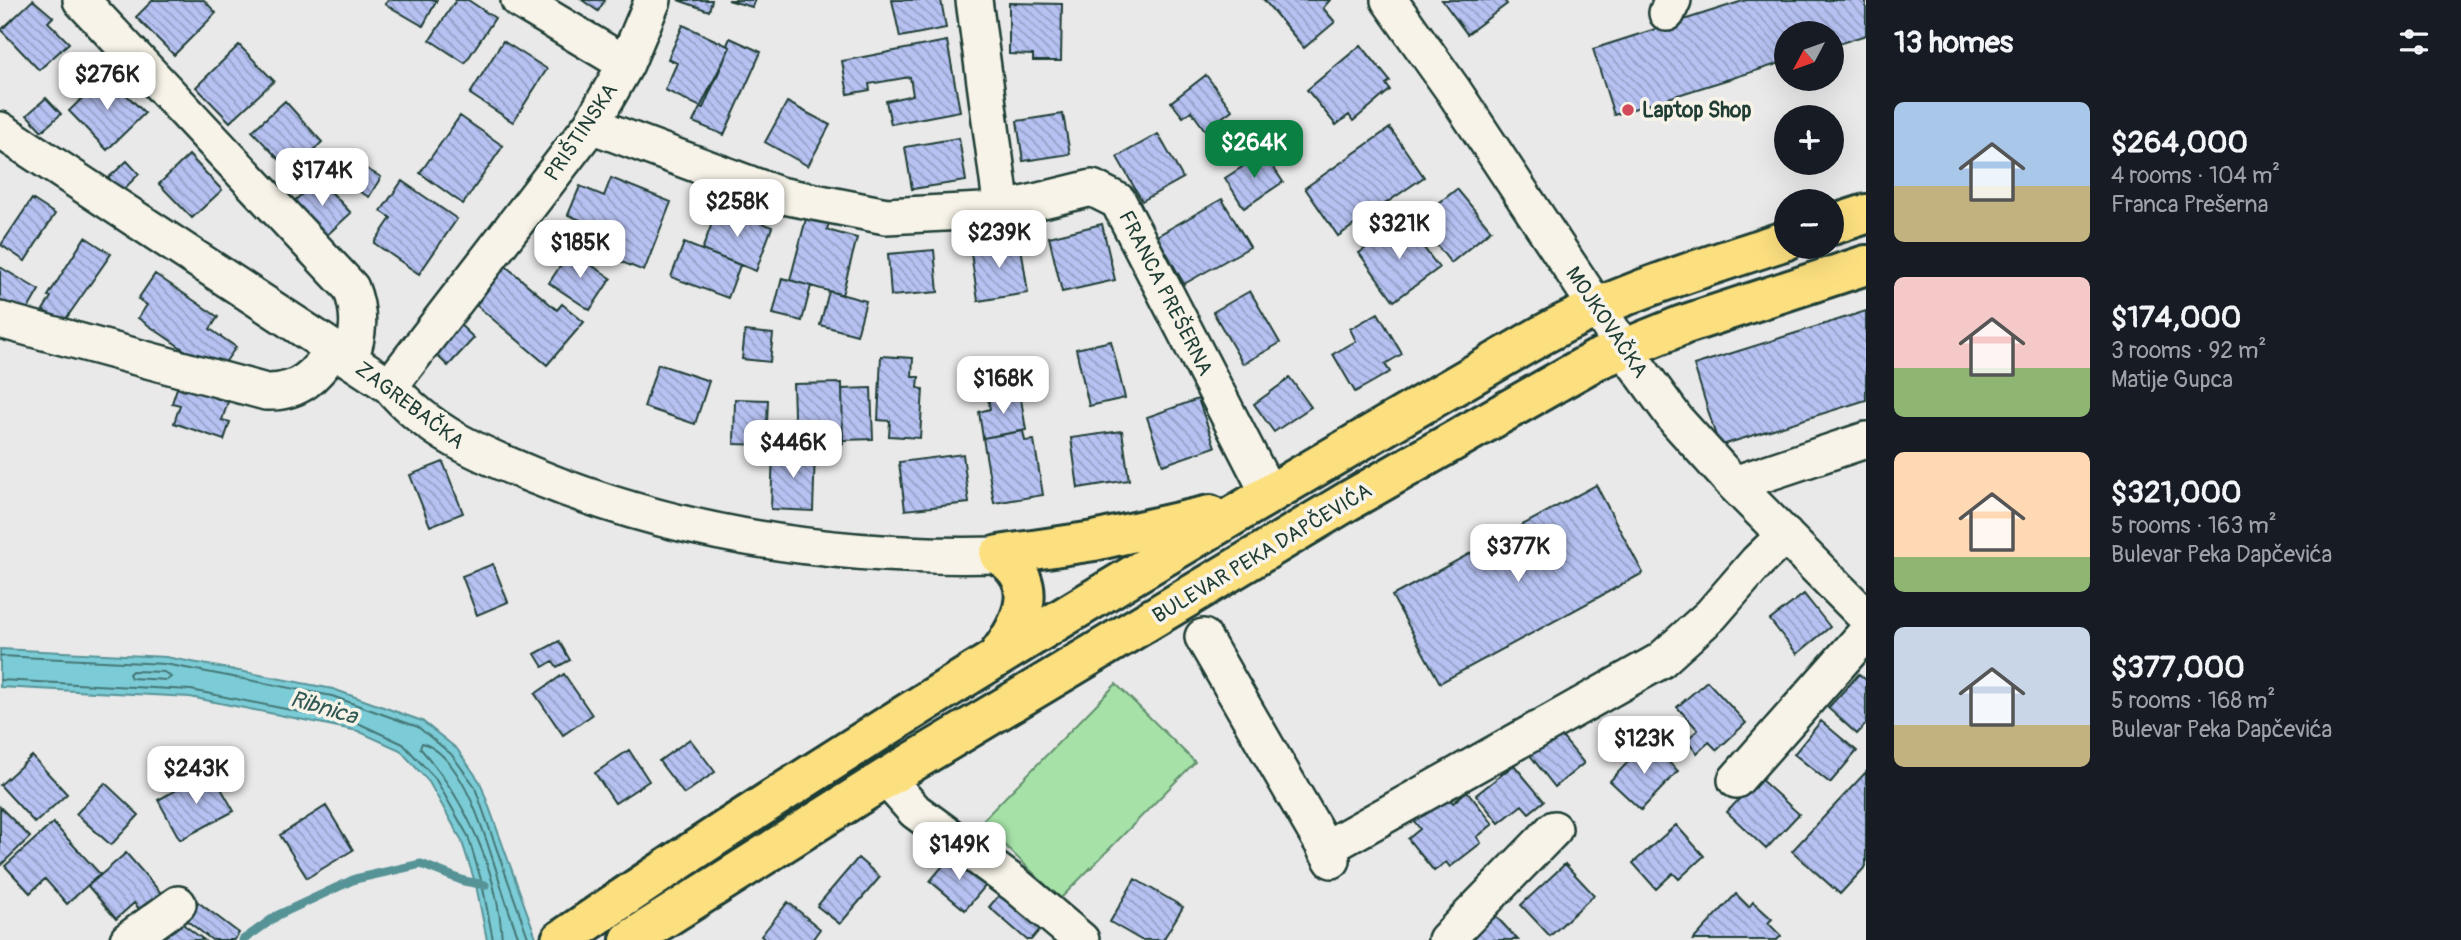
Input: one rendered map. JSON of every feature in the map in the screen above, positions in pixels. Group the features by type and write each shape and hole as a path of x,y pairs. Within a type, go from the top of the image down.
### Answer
{"main road":[{"path":"1844,221 1866,214"},
{"path":"561,940 666,868 997,655 1542,335 1598,307 1774,245"},
{"name":"BULEVAR PEKA DAPČEVIĆA","path":"630,940 687,901 886,778 1167,609 1348,501 1623,347 1866,265"},
{"path":"999,555 1094,541 1258,500"},
{"path":"997,655 1017,630 1025,595 1021,577 1012,562 999,555"}],"street":[{"path":"0,320 266,392 286,391 304,383 341,355 359,325 351,288 81,0"},
{"path":"519,0 626,64"},
{"name":"PRIŠTINSKA","path":"390,386 591,125 626,64 653,0"},
{"path":"974,0 1002,210"},
{"name":"MOJKOVAČKA","path":"1389,0 1623,347 1677,421 1865,619"},
{"name":"FRANCA PREŠERNA","path":"591,125 779,195 886,216 1002,210 1092,188 1118,201 1258,500"},
{"name":"ZAGREBAČKA","path":"0,130 390,386 423,419 473,451 572,492 729,534 818,549 916,557 999,555"},
{"path":"1734,484 1866,440"},
{"path":"1203,637 1329,854 1660,661 1711,615 1757,562 1785,535"},
{"path":"1167,609 1192,649 1232,688"},
{"path":"1736,780 1865,619"},
{"path":"886,778 915,811 1016,885 1067,935"},
{"path":"1446,940 1554,830"},
{"path":"128,940 178,904"}],"green space":[{"path":"1116,684 1195,762 1060,899 981,822"}],"water":[{"name":"Ribnica","path":"0,649 166,657 333,689 422,721 457,749 480,782 537,940 487,940 476,885 461,839 429,782 400,750 358,731 190,697 0,687"}],"building":[{"path":"33,0 53,17 48,22 69,43 39,70 1,30"},
{"path":"153,0 204,0 216,13 174,55 136,17"},
{"path":"388,0 437,0 423,26 385,4"},
{"path":"456,0 468,0 495,18 465,63 430,40"},
{"path":"582,0 605,0 598,11"},
{"path":"678,0 712,0 709,11"},
{"path":"728,0 755,0 752,7"},
{"path":"892,0 941,0 946,28 900,37"},
{"path":"1264,0 1330,0 1323,8 1335,22 1304,48"},
{"path":"1442,0 1504,0 1507,4 1467,34"},
{"path":"1746,0 1866,0 1866,35 1844,42 1844,21 1774,21 1774,65 1614,115 1593,49"},
{"path":"1009,3 1062,4 1061,61 1033,61 1033,55 1009,54"},
{"path":"683,25 730,47 703,108 665,90 677,63 668,59"},
{"path":"730,38 761,52 724,135 693,122 730,47 727,45"},
{"path":"503,41 547,69 513,122 470,94"},
{"path":"947,41 960,111 891,124 886,101 913,95 910,77 869,84 870,90 848,94 842,61"},
{"path":"239,45 274,81 230,122 196,87"},
{"path":"1361,45 1390,81 1386,84 1390,90 1353,121 1349,115 1336,125 1307,90"},
{"path":"106,75 145,113 107,150 69,111"},
{"path":"1206,75 1232,110 1205,130 1191,111 1183,117 1171,102"},
{"path":"46,98 61,114 42,131 27,115"},
{"path":"285,101 322,142 291,172 252,131"},
{"path":"787,102 830,125 808,166 765,142"},
{"path":"1063,114 1070,154 1023,161 1017,121"},
{"path":"460,116 503,146 463,204 420,173"},
{"path":"1390,128 1424,177 1338,236 1305,188"},
{"path":"1158,134 1183,178 1142,201 1117,157"},
{"path":"959,138 966,181 912,189 905,147"},
{"path":"1264,153 1283,182 1244,208 1225,178"},
{"path":"189,155 222,190 192,218 159,184"},
{"path":"342,155 381,177 369,197 330,175"},
{"path":"127,161 139,174 121,192 108,178"},
{"path":"611,178 671,202 644,271 604,255 610,240 590,232 593,225 568,215 580,186 604,196"},
{"path":"319,179 351,213 325,237 293,202"},
{"path":"402,181 457,219 419,274 374,243 391,218 381,211"},
{"path":"1457,189 1491,230 1451,263 1417,220"},
{"path":"32,199 55,214 25,261 1,245"},
{"path":"1222,199 1250,247 1184,284 1157,236"},
{"path":"718,207 772,227 756,271 702,250"},
{"path":"808,211 830,217 827,230 857,238 842,295 790,280"},
{"path":"1404,221 1439,268 1394,301 1359,253"},
{"path":"1102,224 1115,280 1062,292 1049,237"},
{"path":"85,237 111,254 63,323 43,310 51,297 48,296"},
{"path":"1020,240 1028,293 978,301 970,247"},
{"path":"684,243 740,265 728,298 671,277"},
{"path":"934,250 938,292 891,296 888,254"},
{"path":"570,251 611,278 590,310 549,283"},
{"path":"501,262 557,310 562,304 584,322 547,365 469,299"},
{"path":"0,267 39,290 24,316 0,302"},
{"path":"155,274 218,317 210,329 236,347 224,364 218,360 214,366 198,355 196,358 138,318 147,305 138,299"},
{"path":"782,278 811,286 802,321 773,314"},
{"path":"829,291 866,301 857,335 820,325"},
{"path":"1250,291 1280,343 1243,364 1213,312"},
{"path":"1866,311 1866,400 1719,446 1694,365"},
{"path":"1378,313 1402,354 1385,364 1390,372 1355,392 1333,354 1356,341 1350,329"},
{"path":"455,320 474,338 448,366 429,348"},
{"path":"745,331 773,334 770,362 742,359"},
{"path":"1111,341 1125,398 1089,406 1076,349"},
{"path":"881,356 913,358 912,377 919,377 918,388 923,389 920,438 889,436 890,421 878,420"},
{"path":"658,364 709,381 695,424 644,407"},
{"path":"1290,378 1311,407 1274,432 1254,404"},
{"path":"842,383 843,444 795,445 793,384"},
{"path":"187,384 214,393 213,397 228,402 222,420 230,422 224,440 174,423 180,405 172,403 177,388 185,391"},
{"path":"871,388 873,439 843,440 842,389"},
{"path":"1020,393 1026,430 983,438 979,412 990,409 988,398"},
{"path":"735,399 768,400 766,445 734,444"},
{"path":"1198,399 1215,447 1163,465 1147,417"},
{"path":"1023,431 1025,441 1034,440 1043,495 994,503 983,438"},
{"path":"1122,431 1129,480 1078,488 1071,438"},
{"path":"773,450 815,451 813,511 771,509"},
{"path":"963,454 969,503 905,510 899,462"},
{"path":"443,462 463,513 430,526 410,475"},
{"path":"1596,485 1643,573 1440,683 1392,596"},
{"path":"493,564 508,602 477,615 462,576"},
{"path":"1804,594 1830,627 1797,654 1770,620"},
{"path":"559,641 570,660 557,667 553,661 543,667 535,654"},
{"path":"564,674 592,715 563,735 535,694"},
{"path":"1859,674 1866,680 1866,724 1857,734 1828,708"},
{"path":"1707,681 1746,723 1717,750 1709,742 1697,753 1686,740 1698,730 1677,707"},
{"path":"1821,721 1857,751 1830,783 1794,754"},
{"path":"1557,731 1584,763 1555,787 1529,754"},
{"path":"690,739 715,772 684,794 659,761"},
{"path":"1647,742 1678,771 1641,810 1610,781"},
{"path":"629,750 649,781 615,803 595,773"},
{"path":"32,756 67,794 35,823 0,785"},
{"path":"1514,765 1544,801 1529,813 1522,805 1499,823 1476,795"},
{"path":"211,771 234,811 180,840 158,800"},
{"path":"1866,772 1866,866 1840,894 1792,851"},
{"path":"1759,778 1799,814 1766,849 1727,812"},
{"path":"105,783 139,815 111,845 76,814"},
{"path":"1467,791 1493,824 1477,837 1481,843 1450,867 1446,862 1434,871 1408,839 1420,829 1414,821 1447,795 1453,803"},
{"path":"326,806 353,850 307,878 280,835"},
{"path":"0,807 30,837 0,866"},
{"path":"53,823 100,874 67,904 45,879 30,893 5,866"},
{"path":"1676,825 1704,856 1679,879 1673,873 1656,889 1633,863"},
{"path":"126,853 161,893 141,911 134,903 116,919 88,886"},
{"path":"952,855 987,884 965,910 930,881"},
{"path":"858,858 880,877 840,924 817,906"},
{"path":"1565,864 1594,895 1550,936 1521,905"},
{"path":"1135,879 1183,907 1163,940 1141,940 1110,922"},
{"path":"1001,893 1042,927 1031,940 1027,940 989,907"},
{"path":"1736,894 1749,907 1753,902 1772,919 1768,923 1781,936 1777,940 1693,940"},
{"path":"194,899 239,933 234,940 212,940 181,916"},
{"path":"788,902 820,929 812,940 766,940 761,936"},
{"path":"1494,914 1518,940 1449,940"},
{"path":"176,919 204,940 150,940"}],"waterway":[{"path":"243,940 278,915 355,879 421,864 464,881 485,885"}],"place":[{"name":"Laptop Shop","path":"1628,110"}]}
